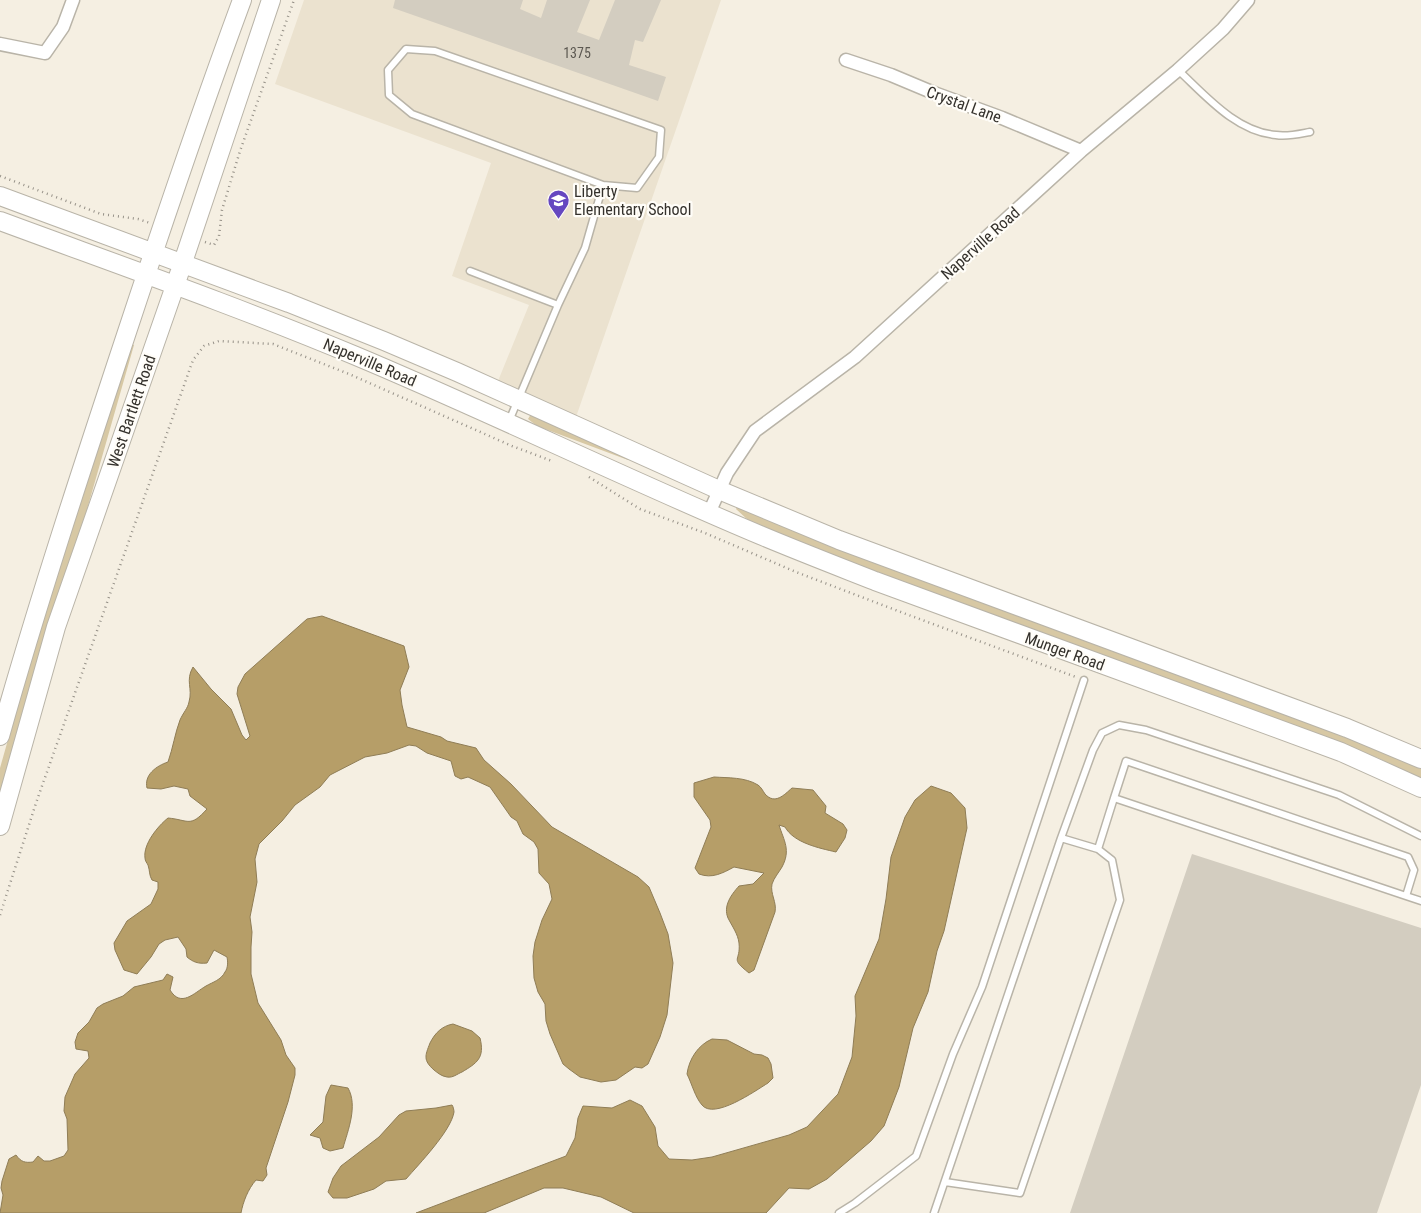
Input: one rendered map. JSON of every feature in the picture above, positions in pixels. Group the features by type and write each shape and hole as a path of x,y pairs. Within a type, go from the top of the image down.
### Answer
{"street":[{"path":"0,44 45,53 63,27 73,0"},
{"name":"West Bartlett Road","path":"0,736 66,514 146,275 242,0"},
{"name":"West Bartlett Road","path":"0,826 56,627 183,263 271,0"},
{"name":"Naperville Road","path":"0,221 354,355 509,422 709,513 727,473 755,431 855,356 1081,151 1178,70 1222,29 1248,0"},
{"name":"Crystal Lane","path":"846,60 891,75 934,94 1002,118 1081,151"},
{"name":"Naperville Road","path":"0,196 154,252 348,327 457,372 719,490"},
{"name":"Munger Road","path":"719,490 847,544 1347,728 1421,760"},
{"name":"Munger Road","path":"709,513 875,581 1341,752 1421,788"}],"lane":[{"path":"406,49 435,51 661,130 659,157 637,188 604,185 412,114 389,95 388,70 406,49"},
{"path":"1178,70 1222,110 1256,131 1281,136 1310,132"},
{"path":"509,422 558,305 585,248 604,185"},
{"path":"470,271 558,305"},
{"path":"839,1213 855,1204 916,1156 953,1054 982,987 1084,680"},
{"path":"934,1213 1062,838 1093,750 1102,733 1120,725 1146,730 1339,795 1421,836"},
{"path":"1098,849 1126,761 1408,857 1414,870 1406,896"},
{"path":"1114,798 1421,901"},
{"path":"945,1182 1020,1193 1120,900 1112,860 1098,849 1062,838"}],"path":[{"path":"214,245 219,236 222,210 240,151 294,0"},
{"path":"0,176 101,214 142,220"},
{"path":"0,915 36,803 154,468 193,360 204,346 219,341 273,344 406,398 512,446 556,462"},
{"path":"586,475 640,509 698,530 796,572 878,604 1084,680"}],"shaded area":[{"name":"Liberty Elementary School","path":"304,0 721,0 576,417 498,381 529,305 452,276 491,163 275,84"},
{"path":"131,344 134,345 86,513 48,625 0,795 0,768 32,655"},
{"path":"531,414 629,458 628,460 537,426 528,419"},
{"path":"737,507 829,546 1338,734 1421,769 1421,779 1378,758 1344,745 838,558 749,521 736,509"},
{"path":"322,616 404,646 409,667 400,690 407,727 441,737 447,741 476,748 484,760 511,784 552,827 638,877 649,887 668,934 673,963 667,1015 648,1064 642,1068 635,1067 616,1080 601,1082 580,1077 563,1064 550,1034 546,1021 545,1004 538,992 534,978 533,956 535,942 542,920 552,899 549,884 539,873 538,849 534,842 523,834 517,821 511,817 490,787 468,777 461,779 455,776 451,761 427,753 416,746 409,745 387,753 365,757 330,775 320,787 295,805 259,844 255,859 257,882 250,917 252,932 251,974 258,1003 281,1040 286,1055 295,1068 295,1075 266,1168 267,1175 263,1181 256,1180 253,1184 246,1196 241,1213 0,1213 3,1195 2,1181 9,1159 16,1155 23,1162 33,1162 38,1156 44,1161 50,1161 64,1156 68,1150 67,1119 64,1111 65,1097 75,1074 89,1058 88,1051 76,1049 75,1042 78,1033 89,1022 97,1008 123,996 134,987 163,980 167,974 173,977 170,990 174,995 179,998 188,997 219,979 227,969 227,957 214,950 207,963 198,963 191,960 187,957 186,949 178,937 165,940 159,944 137,974 124,970 114,943 127,921 151,904 158,889 158,882 152,880 145,859 146,847 152,836 168,818 193,821 207,809 190,796 188,789 174,786 161,789 147,788 149,775 159,766 168,762 180,720 190,697 189,681 193,667 231,709 246,740 250,736 237,694 238,687 245,674 307,619"},
{"path":"714,777 736,778 753,782 772,799 779,798 792,788 813,790 826,806 825,813 843,824 847,830 845,838 836,852 815,847 801,841 789,833 785,827 779,825 785,841 786,856 772,884 775,912 754,970 749,973 739,964 737,959 738,940 726,909 731,897 739,886 753,884 764,873 734,867 722,873 708,876 699,874 695,868 711,827 710,820 694,797 694,783"},
{"path":"931,786 951,793 965,808 967,828 928,992 913,1028 899,1087 884,1126 871,1141 827,1179 809,1189 789,1188 766,1213 634,1213 601,1197 563,1188 544,1188 484,1213 416,1213 566,1156 575,1138 578,1118 583,1106 612,1108 630,1100 642,1106 655,1127 658,1146 669,1159 692,1160 712,1157 789,1135 807,1127 838,1094 852,1057 856,1016 855,996 879,939 891,857 905,817 915,800"},
{"path":"453,1024 472,1031 480,1038 481,1050 476,1063 455,1076 447,1077 430,1067 426,1055 430,1043 437,1033 445,1026"},
{"path":"712,1039 727,1040 754,1054 768,1058 773,1078 735,1103 716,1109 708,1109 702,1105 695,1094 687,1074 695,1053 702,1045"},
{"path":"331,1085 348,1088 351,1095 352,1110 343,1148 330,1151 323,1148 320,1138 310,1135 323,1122 326,1096"},
{"path":"452,1105 454,1112 452,1120 434,1147 406,1179 386,1181 374,1189 347,1198 333,1198 328,1192 333,1178 341,1166 379,1137 399,1115 406,1111"}],"building":[{"path":"395,0 523,0 520,9 541,18 547,0 590,0 577,32 599,40 615,0 661,0 643,42 635,40 629,65 666,77 658,101 393,8"},
{"path":"1192,854 1421,928 1421,1085 1377,1213 1070,1213"}],"place":[{"name":"Liberty Elementary School","path":"558,219"}]}
